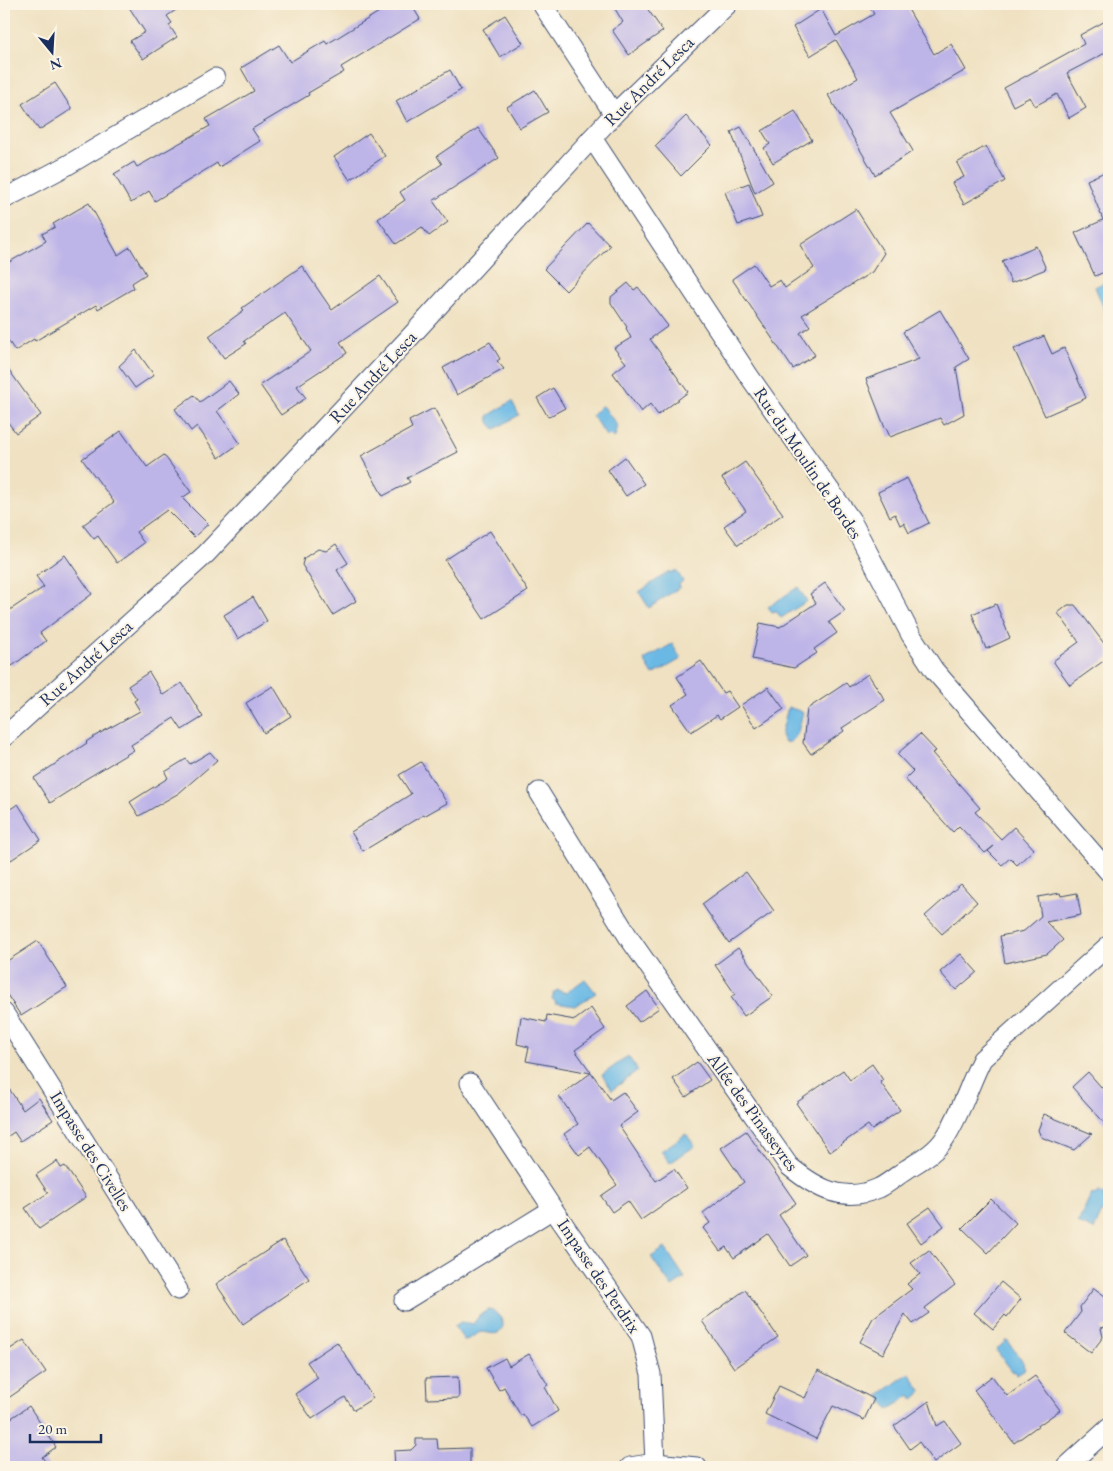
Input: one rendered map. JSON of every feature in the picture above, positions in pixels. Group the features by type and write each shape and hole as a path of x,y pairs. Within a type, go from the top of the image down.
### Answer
{"street":[{"path":"542,4 614,114"},
{"name":"Rue André Lesca","path":"4,737 206,554 411,336 614,114 728,4"},
{"path":"4,199 66,166 215,78"},
{"name":"Rue du Moulin de Bordes","path":"592,138 749,376 850,520 911,635 934,670 1109,872"},
{"name":"Allée des Pinasseyres","path":"538,792 629,938 788,1166 811,1184 832,1192 858,1194 879,1188 932,1153 944,1140 955,1122 982,1059 1109,945"},
{"name":"Impasse des Civelles","path":"4,1013 178,1290"},
{"name":"Impasse des Perdrix","path":"470,1083 553,1209 641,1336 651,1374 655,1463"},
{"name":"Impasse des Perdrix","path":"404,1301 553,1209"},
{"path":"1066,1467 1109,1428"},
{"path":"630,1467 655,1463 697,1467"}],"water":[{"path":"1109,280 1109,321 1095,287"},
{"path":"512,401 519,415 495,429 490,424 488,416"},
{"path":"601,406 604,407 618,427 614,438 610,435 606,436 592,415"},
{"path":"676,570 683,581 679,584 680,587 649,608 639,592 670,571 671,573"},
{"path":"798,587 807,601 781,618 776,611 772,612 768,607"},
{"path":"672,644 681,659 653,675 644,660"},
{"path":"788,707 803,712 795,737 789,742 784,742 781,735"},
{"path":"585,979 596,993 575,1006 555,1003 556,1001 552,999 554,992 558,990 566,993"},
{"path":"628,1056 638,1071 612,1090 602,1075"},
{"path":"686,1134 695,1146 670,1163 661,1151"},
{"path":"1099,1192 1103,1194 1104,1199 1107,1201 1094,1230 1078,1223 1091,1194 1094,1195"},
{"path":"665,1248 685,1278 672,1287 651,1257"},
{"path":"489,1310 496,1313 501,1319 503,1327 501,1330 496,1334 482,1332 464,1340 454,1326 461,1322 473,1324 480,1315"},
{"path":"1007,1340 1024,1364 1025,1369 1017,1374 1015,1371 1013,1372 996,1350"},
{"path":"909,1373 922,1392 913,1400 910,1395 889,1410 879,1395"}],"building":[{"path":"127,4 185,4 167,16 172,23 169,25 177,37 143,59 130,41 145,32"},
{"path":"392,4 411,4 420,19 341,67 344,72 252,129 260,141 219,167 217,163 155,201 149,191 131,203 114,174 134,162 137,167 210,126 206,119 254,91 241,68 279,45 290,62 325,41 327,44"},
{"path":"612,4 644,4 663,31 629,55 612,30 623,22"},
{"path":"868,4 905,4 934,54 951,44 966,70 890,113 913,151 875,175 828,95 858,78 836,40 810,56 793,27 821,9 836,36 874,14"},
{"path":"505,15 523,43 500,57 483,29"},
{"path":"1109,19 1109,51 1067,73 1086,108 1069,118 1057,94 1035,106 1030,97 1013,106 1004,88 1084,44 1080,35"},
{"path":"450,70 461,90 407,122 396,101"},
{"path":"55,83 72,109 39,130 22,104"},
{"path":"535,90 548,112 520,128 507,107"},
{"path":"795,111 812,140 773,163 764,148 770,144 762,131"},
{"path":"686,116 712,145 681,176 655,146"},
{"path":"741,127 773,182 755,193 731,132"},
{"path":"478,128 499,158 433,201 448,222 429,236 422,227 396,244 378,219 405,200 400,192 442,164 437,156"},
{"path":"369,133 385,156 350,180 334,157"},
{"path":"986,146 1005,181 964,204 952,183 964,177 957,163"},
{"path":"1109,170 1109,270 1095,276 1075,233 1103,220 1087,180"},
{"path":"749,183 762,217 738,225 725,192"},
{"path":"89,203 118,255 130,247 146,274 132,283 134,288 98,309 96,305 15,351 4,334 4,265 46,241 42,234 55,227 53,224"},
{"path":"856,209 884,253 872,272 802,315 810,326 800,333 815,355 793,369 732,279 754,264 769,286 780,280 785,288 814,268 800,245"},
{"path":"588,223 610,246 566,291 544,269"},
{"path":"1036,246 1046,269 1011,283 1002,261"},
{"path":"302,266 332,310 380,276 398,302 340,342 347,353 297,386 306,398 281,415 260,385 311,351 285,313 244,341 246,344 224,358 209,336 244,310 242,308"},
{"path":"628,283 634,290 638,287 668,326 650,339 688,392 658,415 650,404 641,412 613,373 626,363 614,348 631,338 627,327 611,303 611,297"},
{"path":"940,310 969,359 956,367 964,414 944,425 940,418 890,437 866,379 919,359 903,332"},
{"path":"1044,336 1052,354 1064,348 1086,398 1045,416 1014,349"},
{"path":"490,342 500,359 497,361 504,369 457,395 443,368"},
{"path":"136,350 154,375 135,388 119,366"},
{"path":"4,363 41,415 16,433 4,417"},
{"path":"229,381 239,394 217,411 240,443 219,458 197,426 191,431 175,409 194,395 200,402"},
{"path":"553,388 565,408 548,417 537,398"},
{"path":"434,408 458,452 407,478 410,482 383,496 361,456 412,428 409,421"},
{"path":"121,431 147,467 164,455 191,492 182,498 208,524 194,537 167,510 136,532 144,543 117,563 98,536 94,539 83,525 114,502 82,459"},
{"path":"625,457 644,484 626,496 608,470"},
{"path":"745,462 783,514 738,545 724,526 746,511 722,478"},
{"path":"907,478 929,523 909,533 904,523 900,525 895,514 890,517 878,492"},
{"path":"490,531 528,591 484,619 445,560"},
{"path":"336,544 348,563 337,570 356,601 333,615 302,565 304,558 318,549 326,551"},
{"path":"65,555 92,594 40,633 46,641 12,666 4,655 4,614 44,587 36,576"},
{"path":"825,583 845,611 829,622 837,633 814,649 817,653 794,668 752,659 760,623 780,627 816,603 810,594"},
{"path":"253,597 267,621 238,639 224,615"},
{"path":"996,604 1010,638 986,649 972,614"},
{"path":"1068,605 1075,605 1109,650 1109,657 1070,685 1053,661 1079,642 1058,613"},
{"path":"701,661 723,693 727,691 738,707 720,719 717,715 691,732 672,705 688,694 677,677"},
{"path":"149,672 163,695 182,683 203,717 182,730 174,718 131,745 134,750 50,803 34,778 95,736 140,711 134,701 137,699 128,686"},
{"path":"868,674 885,700 842,728 844,731 811,754 803,743 807,709 846,683 849,687"},
{"path":"273,686 291,716 264,733 246,703"},
{"path":"768,687 784,709 756,728 741,705"},
{"path":"920,734 936,751 932,753 980,808 975,812 1001,839 1014,827 1034,849 1017,865 1010,858 1002,865 988,851 994,846 985,853 959,826 953,832 905,779 913,771 897,754"},
{"path":"210,752 217,760 179,793 139,816 130,802 168,778 165,772 186,759 190,764"},
{"path":"421,762 447,803 363,851 351,832 411,794 399,775"},
{"path":"18,804 41,840 11,860 4,849 4,813"},
{"path":"746,872 774,911 729,943 702,904"},
{"path":"961,884 977,902 942,934 925,916"},
{"path":"1060,893 1061,896 1077,893 1081,915 1046,922 1063,940 1047,954 1005,963 1000,936 1024,931 1041,916 1038,897"},
{"path":"38,941 67,987 21,1016 4,990 4,963"},
{"path":"738,948 773,996 744,1016 731,997 735,994 715,965"},
{"path":"961,954 977,972 956,990 940,972"},
{"path":"647,991 659,1008 639,1022 627,1006"},
{"path":"591,1008 605,1029 575,1050 611,1100 623,1092 638,1112 619,1126 656,1181 674,1169 687,1188 641,1220 628,1201 612,1212 601,1196 617,1185 590,1147 579,1155 564,1134 578,1124 559,1096 591,1073 526,1061 529,1047 517,1044 521,1017 546,1022 547,1015 575,1020"},
{"path":"697,1062 710,1080 686,1097 673,1079"},
{"path":"872,1064 883,1080 880,1082 900,1110 872,1130 868,1125 830,1152 796,1103 843,1070 850,1080"},
{"path":"1088,1072 1109,1096 1109,1128 1072,1087"},
{"path":"4,1081 23,1110 39,1098 53,1120 20,1141 14,1132 4,1139"},
{"path":"1044,1114 1092,1134 1074,1150 1041,1137 1038,1130"},
{"path":"746,1131 796,1203 779,1215 806,1255 790,1266 768,1234 734,1258 726,1247 720,1251 703,1228 710,1223 703,1213 744,1182 721,1148"},
{"path":"57,1161 61,1168 65,1166 86,1197 39,1229 25,1208 48,1193 36,1175"},
{"path":"991,1199 1016,1223 988,1253 962,1228"},
{"path":"930,1207 944,1226 921,1243 907,1223"},
{"path":"283,1240 309,1279 243,1324 216,1284"},
{"path":"929,1250 955,1285 925,1308 929,1313 913,1324 905,1314 883,1354 860,1342 873,1318 912,1289 907,1284 920,1274 911,1263"},
{"path":"1001,1282 1021,1299 1007,1317 1005,1315 993,1329 974,1313"},
{"path":"1094,1288 1109,1299 1109,1326 1101,1328 1103,1337 1091,1353 1065,1333 1081,1312 1080,1307"},
{"path":"745,1290 778,1337 734,1368 702,1321"},
{"path":"24,1340 46,1372 4,1401 4,1353"},
{"path":"337,1342 373,1398 354,1410 345,1397 312,1419 295,1394 318,1378 307,1362"},
{"path":"529,1354 548,1385 545,1387 558,1411 532,1427 523,1414 521,1416 504,1387 499,1390 486,1368 505,1358 509,1366"},
{"path":"818,1370 874,1399 864,1420 833,1406 816,1439 765,1414 779,1386 805,1398"},
{"path":"992,1376 1007,1396 1035,1376 1060,1410 1014,1443 974,1390"},
{"path":"458,1377 459,1398 427,1399 426,1378"},
{"path":"929,1401 937,1426 945,1421 961,1443 934,1463 919,1442 910,1449 894,1426"},
{"path":"29,1406 56,1447 42,1457 49,1467 4,1467 4,1423"},
{"path":"416,1439 437,1439 438,1449 470,1448 470,1467 395,1467 394,1451 411,1450 416,1445"}]}
